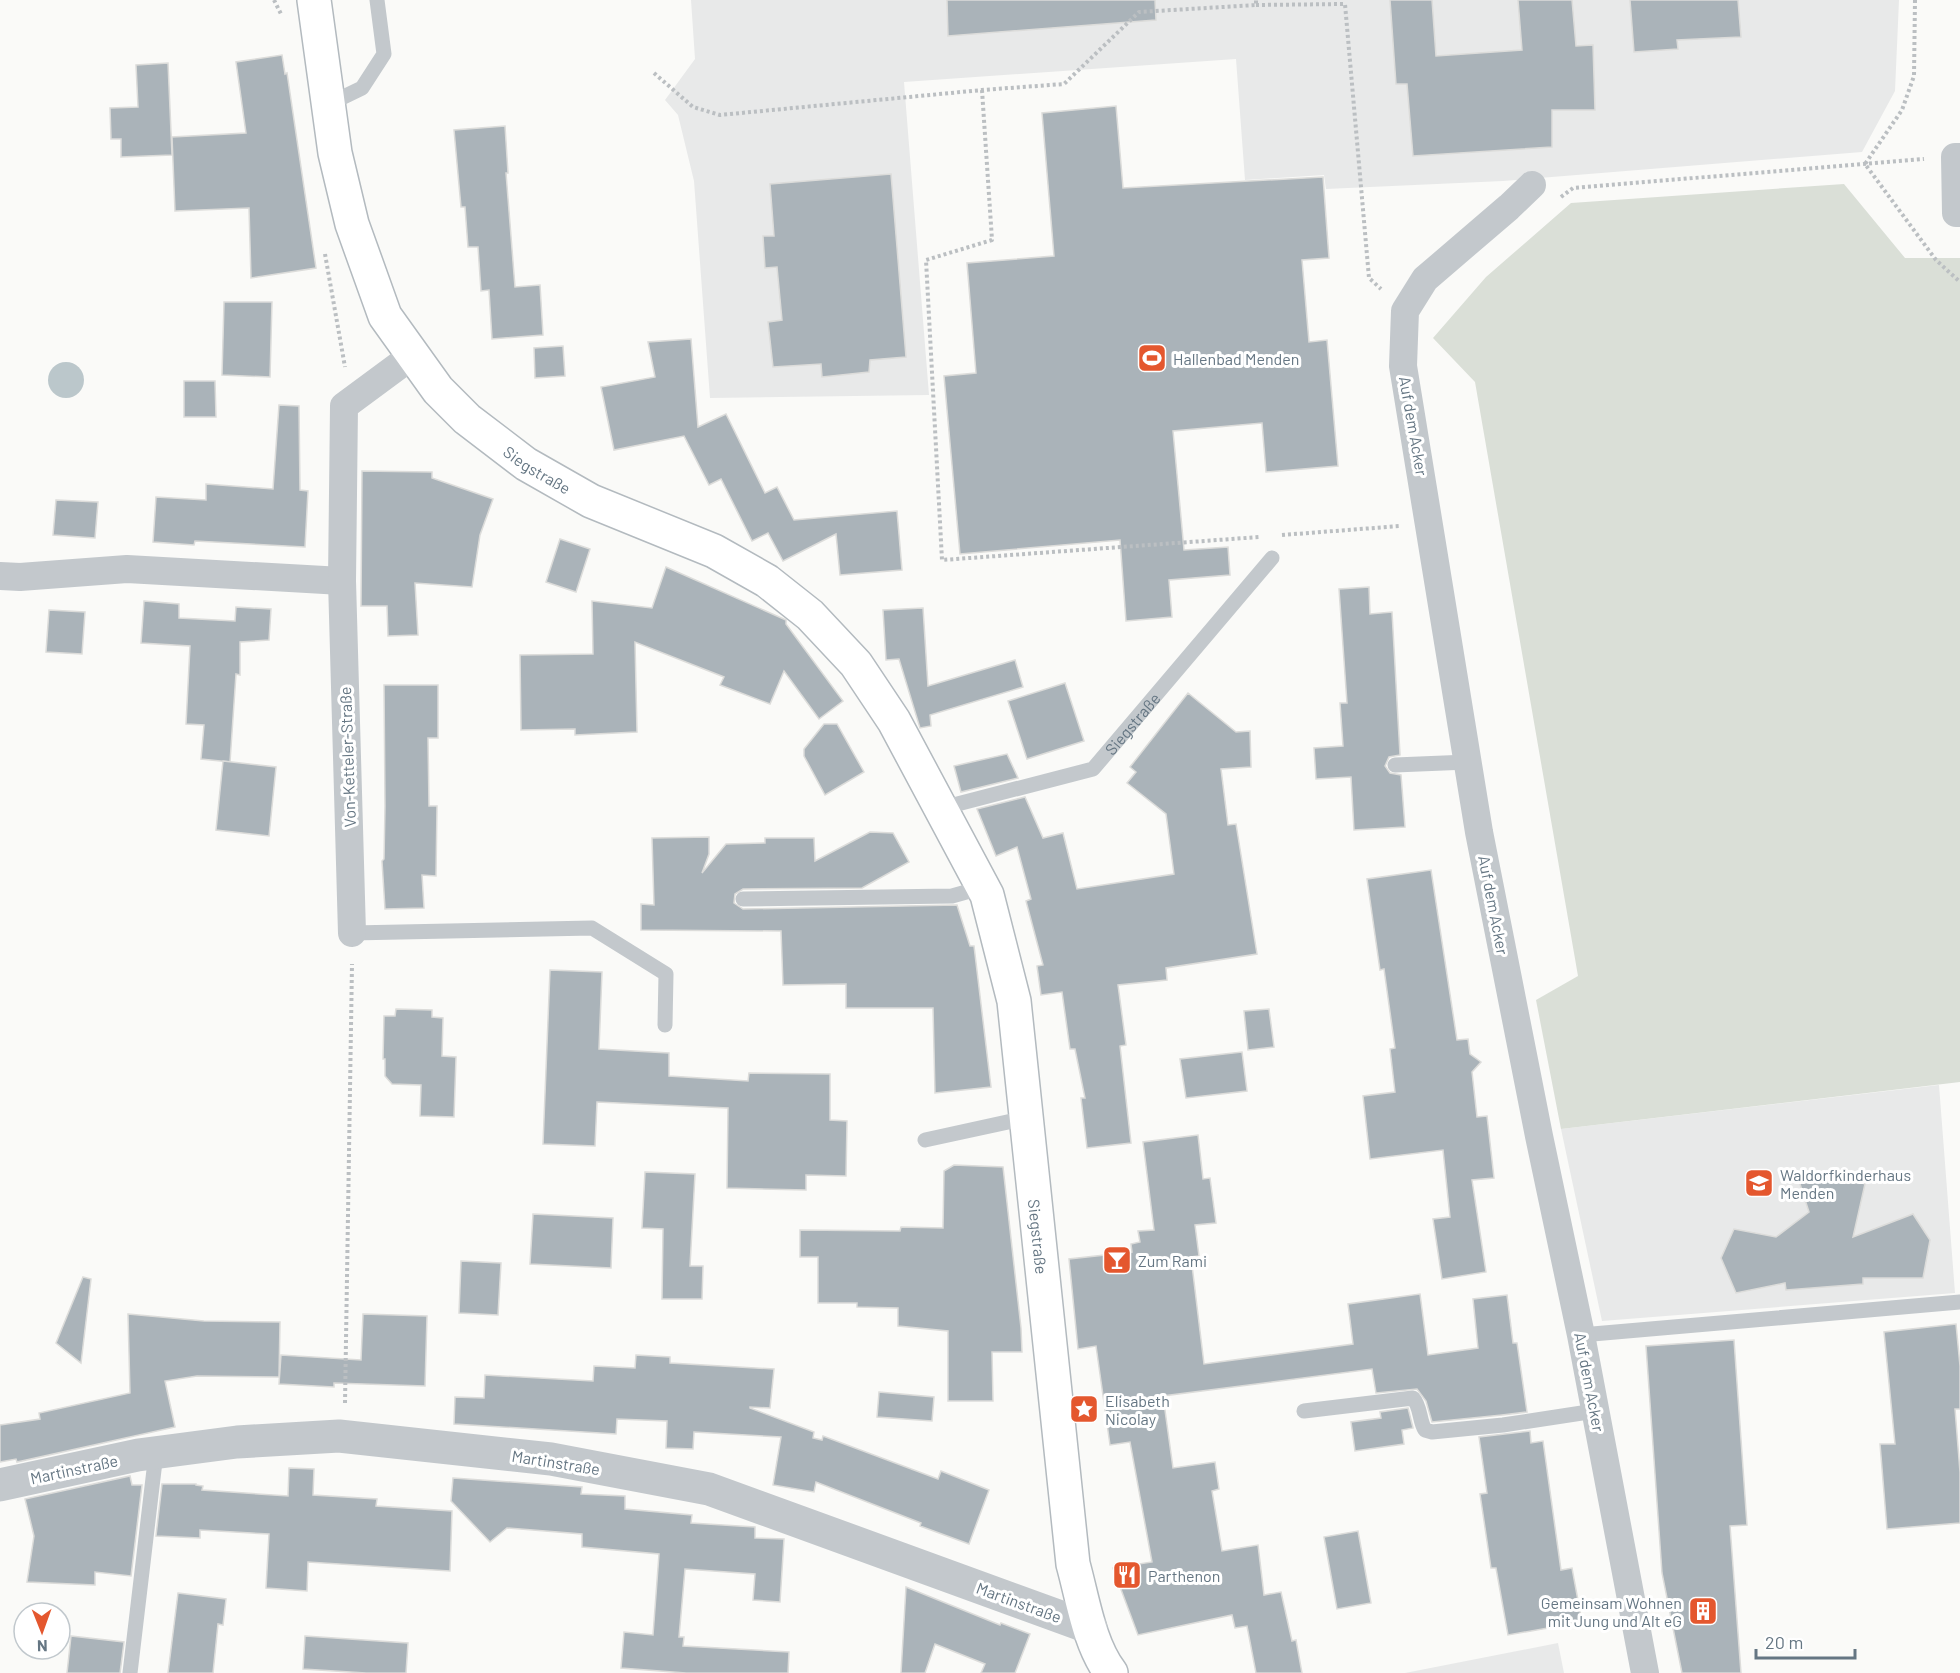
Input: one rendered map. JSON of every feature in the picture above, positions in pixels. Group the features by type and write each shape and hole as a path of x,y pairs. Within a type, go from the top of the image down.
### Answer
{"main road":[{"name":"Siegstraße","path":"314,0 335,153 352,224 385,316 438,390 467,419 526,464 591,501 714,551 767,581 810,615 856,664 894,721 984,887 1014,1001 1073,1564 1102,1661 1112,1673"}],"street":[{"path":"1957,157 1956,213 1960,213"},
{"name":"Auf dem Acker","path":"1532,185 1425,279 1405,311 1403,366 1431,524 1479,832 1581,1335 1645,1673"},
{"name":"Von-Ketteler-Straße","path":"352,933 342,582 344,406 413,356"},
{"path":"0,576 21,577 127,569 342,582"},
{"name":"Martinstraße","path":"0,1485 156,1453 237,1442 339,1436 551,1459 709,1489 1091,1628"}],"lane":[{"path":"328,104 362,88 384,54 377,0"},
{"name":"Siegstraße","path":"942,808 1094,769 1272,558"},
{"path":"1395,765 1468,762"},
{"path":"743,899 952,896 984,887"},
{"path":"352,933 592,928 666,974 665,1025"},
{"path":"925,1140 1026,1118"},
{"path":"1581,1335 1960,1302"},
{"path":"1304,1411 1413,1398 1417,1402 1421,1423 1425,1430 1432,1432 1503,1425 1595,1411"},
{"path":"130,1673 156,1453"}],"path":[{"path":"1865,164 1902,110 1914,76 1915,0"},
{"path":"654,73 693,106 720,115 1064,84 1139,12 1256,3 1344,4 1369,278 1405,311"},
{"path":"982,90 992,240 926,260 942,560 1264,536"},
{"path":"1554,202 1573,188 1957,157"},
{"path":"1865,164 1936,260 1960,282"},
{"path":"324,248 343,364 360,394"},
{"path":"1276,536 1431,524"},
{"path":"339,1436 345,1406 352,933"}],"shaded area":[{"path":"691,0 1899,0 1895,91 1862,152 1503,181 1326,189 1324,175 1245,180 1236,59 904,82 929,395 710,398 694,181 678,115 665,100 695,59"},
{"path":"1844,184 1905,258 1960,258 1960,1082 1561,1129 1536,1000 1578,976 1475,382 1433,338 1486,277 1571,203"},
{"path":"66,362 79,367 84,380 79,393 66,398 53,393 48,380 53,367"},
{"name":"Waldorfkinderhaus Menden","path":"1939,1085 1955,1293 1602,1321 1561,1129"},
{"path":"1558,1643 1564,1673 1405,1673"}],"building":[{"path":"947,0 1155,0 1156,20 948,36"},
{"path":"1390,0 1432,0 1436,56 1522,50 1518,0 1572,0 1576,46 1593,45 1595,110 1552,110 1552,147 1413,156 1407,84 1396,84"},
{"path":"1630,0 1738,0 1741,37 1677,40 1678,49 1634,52"},
{"path":"282,55 285,74 287,73 316,268 251,278 249,208 175,211 172,137 246,133 236,62"},
{"path":"168,63 172,155 121,157 121,139 111,139 110,108 138,107 136,65"},
{"name":"Hallenbad Menden","path":"1116,106 1123,188 1323,177 1329,258 1302,260 1309,342 1327,340 1338,466 1266,472 1262,423 1173,431 1184,550 1228,547 1230,575 1169,580 1172,617 1126,621 1120,540 960,554 944,376 976,373 967,263 1054,256 1042,113"},
{"path":"505,126 508,173 506,173 515,287 540,285 543,335 492,339 489,290 481,291 478,247 468,247 465,207 461,207 454,130"},
{"path":"891,174 906,357 870,360 869,372 822,377 821,364 773,367 768,322 782,320 777,267 765,268 763,236 774,236 770,184"},
{"path":"224,302 272,302 270,377 222,375"},
{"path":"691,339 698,427 726,414 765,493 777,487 794,520 897,511 902,570 840,575 836,534 783,561 768,533 752,541 721,479 709,485 684,436 614,450 601,387 655,377 648,342"},
{"path":"563,346 565,376 535,378 534,348"},
{"path":"184,381 215,381 216,417 184,417"},
{"path":"279,405 299,406 300,490 308,491 305,547 195,541 194,545 153,542 156,497 206,500 206,484 273,489"},
{"path":"362,471 432,472 432,478 493,499 480,535 472,587 415,583 418,635 388,636 387,606 361,606"},
{"path":"56,500 98,502 95,538 53,535"},
{"path":"560,539 590,549 576,592 546,582"},
{"path":"666,567 786,620 786,624 843,701 819,719 784,671 770,704 720,685 724,677 635,642 637,732 575,735 575,729 521,730 520,655 593,654 592,601 652,608"},
{"path":"1369,587 1370,614 1392,612 1400,755 1389,757 1385,766 1390,773 1401,775 1405,827 1354,830 1351,777 1316,779 1314,748 1343,746 1340,703 1347,703 1339,589"},
{"path":"144,601 179,604 179,618 235,621 236,607 271,609 269,640 240,642 240,675 236,674 230,762 201,759 204,725 186,724 190,646 141,643"},
{"path":"923,608 928,686 1015,660 1023,687 930,715 931,726 920,728 899,659 886,660 883,610"},
{"path":"49,610 85,612 82,654 46,652"},
{"path":"1065,683 1084,741 1027,759 1008,701"},
{"path":"384,685 438,685 438,738 428,738 429,806 437,806 436,876 422,875 424,908 385,909 382,861 384,859 385,806"},
{"path":"1188,693 1236,732 1250,731 1251,767 1221,769 1228,825 1236,824 1257,954 1166,968 1167,980 1118,985 1126,1045 1120,1046 1131,1143 1087,1148 1081,1098 1085,1098 1075,1049 1070,1049 1062,992 1041,995 1037,966 1043,965 1026,901 1031,899 1017,847 996,856 977,809 1025,797 1043,838 1063,833 1077,889 1174,874 1166,814 1127,783 1136,772 1130,767"},
{"path":"824,724 837,724 864,772 825,795 804,756 804,749"},
{"path":"1007,754 1018,778 961,792 954,766"},
{"path":"223,761 276,767 269,836 216,830"},
{"path":"870,832 893,833 909,862 862,888 743,889 735,894 734,903 743,909 957,905 970,946 974,946 991,1087 935,1093 933,1008 846,1008 846,984 783,985 781,931 641,930 641,904 654,905 652,838 709,837 709,854 702,873 726,844 765,843 765,838 814,838 815,861"},
{"path":"1431,870 1457,1040 1468,1039 1470,1054 1481,1062 1472,1072 1477,1117 1487,1116 1494,1178 1472,1180 1486,1272 1442,1279 1433,1219 1450,1217 1443,1150 1370,1159 1363,1096 1395,1092 1390,1049 1395,1048 1384,969 1380,970 1367,879"},
{"path":"550,970 602,972 599,1049 669,1053 669,1076 748,1081 749,1073 830,1074 830,1120 847,1121 846,1176 806,1175 806,1190 727,1188 728,1108 597,1102 595,1146 543,1144"},
{"path":"396,1009 432,1010 432,1017 443,1018 442,1056 456,1057 454,1117 420,1116 421,1085 392,1084 385,1076 384,1016 395,1016"},
{"path":"1269,1009 1274,1047 1248,1050 1244,1011"},
{"path":"1242,1052 1247,1091 1186,1098 1180,1059"},
{"path":"1198,1135 1203,1179 1210,1178 1216,1223 1195,1225 1199,1256 1191,1257 1204,1364 1353,1344 1348,1304 1420,1294 1428,1355 1478,1348 1473,1299 1507,1295 1513,1343 1517,1343 1527,1412 1432,1422 1426,1401 1417,1389 1376,1393 1372,1369 1163,1396 1173,1468 1215,1462 1219,1489 1212,1491 1222,1551 1258,1545 1264,1595 1281,1592 1292,1641 1296,1640 1302,1673 1256,1673 1247,1626 1235,1628 1232,1615 1138,1635 1113,1568 1152,1562 1130,1442 1110,1445 1096,1346 1078,1349 1069,1259 1132,1252 1131,1244 1140,1242 1138,1231 1154,1230 1143,1142"},
{"path":"954,1165 1003,1167 1022,1352 992,1352 993,1401 948,1401 948,1331 898,1326 898,1308 857,1307 857,1303 818,1303 818,1257 800,1257 800,1230 900,1231 901,1227 943,1228 944,1171"},
{"path":"1829,1171 1865,1184 1853,1237 1913,1214 1930,1240 1923,1278 1863,1278 1863,1284 1786,1290 1785,1283 1736,1293 1721,1258 1734,1229 1776,1237 1809,1212 1799,1181"},
{"path":"645,1172 695,1174 690,1266 703,1266 702,1299 662,1299 663,1229 642,1228"},
{"path":"533,1214 613,1218 611,1268 530,1264"},
{"path":"461,1261 501,1263 498,1315 459,1313"},
{"path":"83,1277 91,1279 81,1363 56,1343"},
{"path":"128,1314 204,1321 280,1322 279,1377 197,1376 165,1381 175,1427 17,1462 16,1459 0,1462 0,1425 40,1419 39,1413 130,1393"},
{"path":"363,1314 427,1316 425,1386 334,1383 334,1387 279,1384 281,1355 361,1360"},
{"path":"1956,1324 1960,1366 1960,1409 1955,1409 1960,1472 1960,1523 1887,1529 1880,1444 1895,1444 1884,1332"},
{"path":"1734,1340 1747,1525 1730,1526 1741,1673 1682,1673 1662,1573 1646,1346"},
{"path":"636,1355 670,1357 670,1363 774,1369 770,1408 750,1408 814,1432 813,1438 822,1440 823,1436 938,1479 941,1471 989,1490 969,1544 816,1482 814,1492 773,1485 781,1437 694,1432 693,1449 666,1448 667,1421 617,1419 616,1434 454,1424 455,1397 484,1398 485,1375 593,1381 594,1366 635,1368"},
{"path":"879,1392 934,1397 932,1421 877,1417"},
{"path":"1408,1408 1413,1428 1402,1430 1404,1444 1355,1451 1351,1422 1381,1418 1380,1412"},
{"path":"1530,1431 1531,1443 1543,1441 1561,1570 1572,1568 1582,1622 1508,1635 1496,1568 1491,1568 1480,1494 1487,1493 1479,1437"},
{"path":"289,1468 314,1469 313,1495 377,1499 376,1506 452,1511 450,1571 308,1562 307,1591 266,1588 269,1534 200,1530 200,1538 156,1536 162,1484 196,1484 203,1486 202,1490 288,1496"},
{"path":"130,1476 132,1485 142,1485 131,1576 95,1572 95,1585 27,1582 34,1536 25,1499"},
{"path":"453,1478 582,1487 581,1494 625,1496 625,1509 692,1515 691,1523 755,1527 755,1538 784,1539 780,1602 753,1600 755,1574 685,1569 679,1637 684,1637 683,1646 789,1652 788,1673 686,1673 621,1668 624,1632 653,1635 659,1554 582,1547 582,1534 507,1528 490,1542 451,1501"},
{"path":"1358,1531 1371,1603 1337,1609 1324,1537"},
{"path":"906,1587 1000,1625 1001,1623 1030,1634 1015,1673 981,1673 985,1664 935,1644 925,1673 901,1673"},
{"path":"178,1593 226,1599 223,1625 218,1624 213,1673 168,1673"},
{"path":"72,1636 124,1642 120,1673 67,1673 68,1661 72,1661"},
{"path":"305,1636 408,1643 406,1673 303,1669"}],"place":[{"name":"Hallenbad Menden","path":"1152,358"},
{"name":"Waldorfkinderhaus Menden","path":"1759,1183"},
{"name":"Zum Rami","path":"1117,1260"},
{"name":"Elisabeth Nicolay","path":"1084,1409"},
{"name":"Parthenon","path":"1127,1575"},
{"name":"Gemeinsam Wohnen mit Jung und Alt eG","path":"1703,1611"}]}
